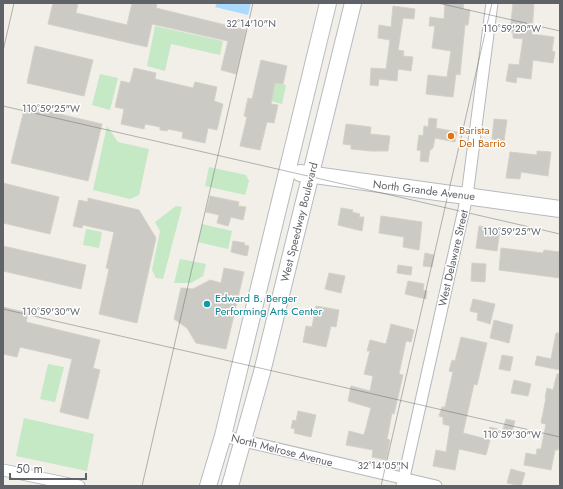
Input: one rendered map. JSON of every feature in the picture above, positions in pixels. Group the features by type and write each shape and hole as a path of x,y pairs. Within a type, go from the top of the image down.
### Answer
{"main road":[{"name":"West Speedway Boulevard","path":"208,486 223,436 328,3"},
{"name":"West Speedway Boulevard","path":"230,486 243,441 311,174 352,3"},
{"name":"North Grande Avenue","path":"288,171 560,209"}],"street":[{"name":"West Delaware Street","path":"403,482 467,196 492,3"},
{"name":"North Melrose Avenue","path":"223,436 403,482 436,486"},
{"path":"3,470 79,486"}],"green space":[{"path":"155,26 223,41 220,55 171,44 165,71 147,66"},
{"path":"100,74 118,78 110,110 92,105"},
{"path":"275,83 286,85 282,104 271,101"},
{"path":"107,126 118,142 149,149 139,195 130,199 93,190"},
{"path":"209,167 246,175 249,181 245,195 205,186"},
{"path":"176,206 182,207 163,279 156,278 152,270 160,231 155,222"},
{"path":"202,224 232,231 228,249 198,242"},
{"path":"86,229 102,232 99,248 83,245"},
{"path":"180,259 206,264 203,276 191,283 174,283"},
{"path":"48,364 64,367 55,402 40,399"},
{"path":"24,418 94,434 87,471 16,456"}],"water":[{"path":"217,3 251,3 248,15 215,7"}],"building":[{"path":"53,3 78,3 76,13 127,25 132,3 157,3 156,8 246,30 236,74 221,70 228,41 152,24 147,47 48,24"},
{"path":"445,3 464,3 463,9 470,10 468,25 465,25 460,75 456,74 453,97 426,94 428,75 447,77 451,51 432,48 435,26 429,26 430,17 444,19"},
{"path":"513,3 534,3 532,34 554,37 552,51 555,52 553,63 533,60 531,79 517,77 516,83 506,81 509,64 519,65 523,39 513,38 513,32 510,32"},
{"path":"393,6 415,9 414,19 403,18 398,50 404,51 403,56 413,57 411,71 398,69 397,81 379,79 378,86 370,85 371,68 386,69 390,40 378,38 379,25 391,27"},
{"path":"35,46 93,60 84,96 27,83"},
{"path":"261,60 287,66 283,84 275,83 271,104 278,105 274,123 267,122 260,150 240,146 247,117 244,116 248,98 252,99"},
{"path":"134,68 156,73 155,79 193,88 195,82 217,87 214,101 223,104 217,130 208,128 205,143 182,138 183,132 168,129 167,131 160,130 160,127 145,124 144,129 121,124 124,109 115,107 121,81 130,83"},
{"path":"25,106 102,124 88,181 11,163"},
{"path":"429,118 437,119 436,128 457,132 455,142 435,138 433,148 430,150 428,162 420,161 421,151 417,150 419,135 423,136 424,126 428,127"},
{"path":"494,119 507,120 504,141 492,139"},
{"path":"346,124 371,127 370,134 390,136 388,151 351,149 351,145 343,144"},
{"path":"537,151 551,152 548,176 521,172 520,179 506,178 510,152 537,155"},
{"path":"3,183 59,197 50,234 3,223"},
{"path":"210,196 239,202 238,206 246,207 243,220 231,217 228,226 217,223 219,215 206,212"},
{"path":"88,198 139,210 156,238 137,323 99,314 109,269 106,268 114,232 83,225 82,228 73,226 79,200 88,202"},
{"path":"341,208 353,210 352,212 360,214 359,217 364,217 362,231 338,225"},
{"path":"381,216 422,222 419,250 403,247 404,237 379,233"},
{"path":"479,226 500,229 497,251 476,248"},
{"path":"233,241 245,243 244,245 249,246 247,256 231,252"},
{"path":"3,246 86,265 81,289 3,271"},
{"path":"501,248 543,253 544,250 560,252 560,278 499,270"},
{"path":"425,253 434,255 432,267 423,266"},
{"path":"472,263 486,264 485,282 471,281"},
{"path":"398,265 412,267 411,275 397,273"},
{"name":"Edward B. Berger Performing Arts Center","path":"224,268 244,272 226,349 196,343 187,328 174,319 181,288 193,289 210,280 221,283"},
{"path":"329,273 345,276 341,293 325,289"},
{"path":"408,281 424,284 423,290 427,291 426,299 405,294"},
{"path":"473,299 495,304 490,324 477,320 478,313 470,311"},
{"path":"316,306 339,310 336,327 331,326 326,347 303,342 306,326 312,327"},
{"path":"3,307 28,313 26,322 100,340 93,368 100,370 88,419 60,412 72,359 20,347 17,357 3,354"},
{"path":"494,320 513,325 509,343 490,338"},
{"path":"391,324 414,330 411,342 406,341 399,374 403,375 394,414 392,413 387,439 390,440 386,460 372,457 373,450 346,445 349,431 364,435 371,408 348,401 351,386 370,391 373,376 364,374 370,351 367,351 370,340 386,344"},
{"path":"556,333 560,333 560,370 535,365 537,356 551,359"},
{"path":"461,337 487,343 477,385 474,384 463,433 490,440 486,455 459,449 455,470 433,466 436,450 446,452 450,426 443,424 443,417 439,416 442,407 445,407 453,372 449,371 452,360 455,361"},
{"path":"502,355 513,357 510,371 499,369"},
{"path":"557,374 560,374 560,442 558,450 555,450 551,470 524,465 526,453 536,455 537,449 541,449 546,424 541,423 547,388 553,390"},
{"path":"514,380 531,384 528,396 511,393"},
{"path":"298,411 316,415 311,437 294,433 295,429 291,428 293,420 296,421"},
{"path":"506,419 515,421 512,432 503,429"},
{"path":"490,427 498,429 496,437 488,435"},
{"path":"511,469 525,473 521,486 507,483"}],"place":[{"name":"Barista Del Barrio","path":"451,136"},
{"name":"Edward B. Berger Performing Arts Center","path":"207,304"}]}
